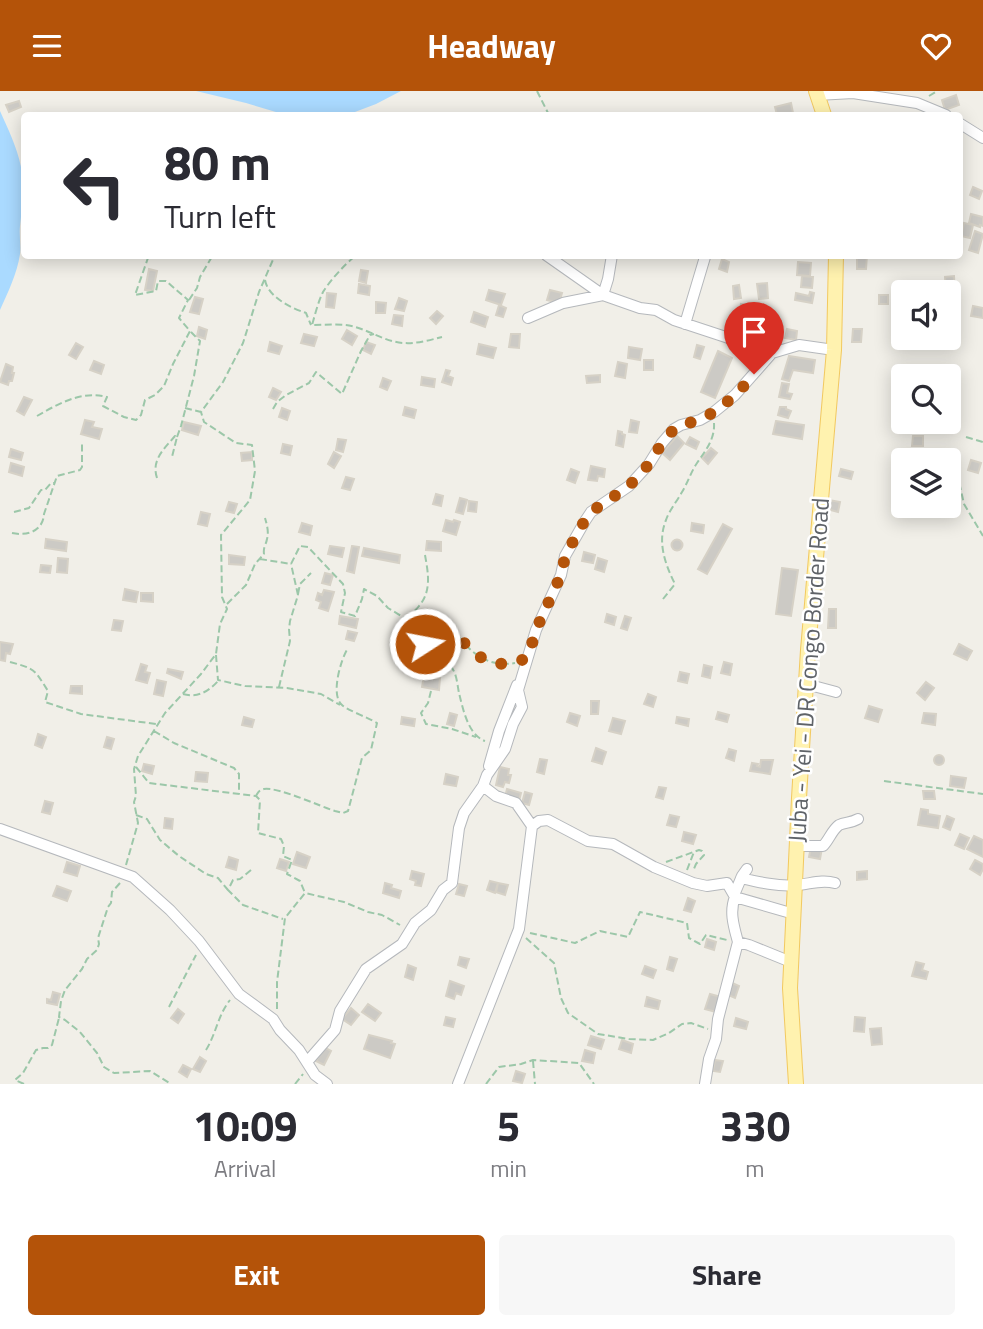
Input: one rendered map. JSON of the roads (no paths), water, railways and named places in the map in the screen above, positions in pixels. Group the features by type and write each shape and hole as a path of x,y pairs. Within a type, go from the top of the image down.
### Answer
{"main road":[{"path":"817,93 823,112"},
{"name":"Juba - Yei - DR Congo Border Road","path":"796,1084 790,988 793,914 806,684 834,350 835,259"}],"street":[{"path":"817,93 853,93 917,103 939,112"},
{"path":"963,126 983,138"},
{"path":"551,259 603,295 640,308 656,310 674,320 772,353"},
{"path":"603,295 611,259"},
{"path":"685,324 704,259"},
{"path":"528,318 563,303 603,295"},
{"path":"307,1062 335,1030 340,1011 366,969 402,944 415,923 431,910 443,890 452,883 459,828 464,813 505,749 522,707 518,690 536,630 561,575 565,557 591,512 629,486 674,429 700,420 736,395 772,353 799,345 834,350"},
{"path":"485,781 506,711 528,659"},
{"path":"806,684 836,692"},
{"path":"458,1084 519,929 532,826 516,803 496,796 485,781"},
{"path":"797,846 823,846 836,827 858,819"},
{"path":"532,826 539,821 548,820 588,841 613,844 657,868 707,886 727,883 734,896 793,914"},
{"path":"0,829 134,877 199,941 239,994 273,1019 299,1050 315,1075 327,1084"},
{"path":"706,1083 718,1019 738,942 732,905 744,874 766,883 795,886 829,881 835,883"},
{"path":"738,942 791,962"}],"water":[{"path":"196,91 401,91 355,112 276,112"},
{"path":"0,111 12,138 21,170 21,216 19,261 0,310"}]}
